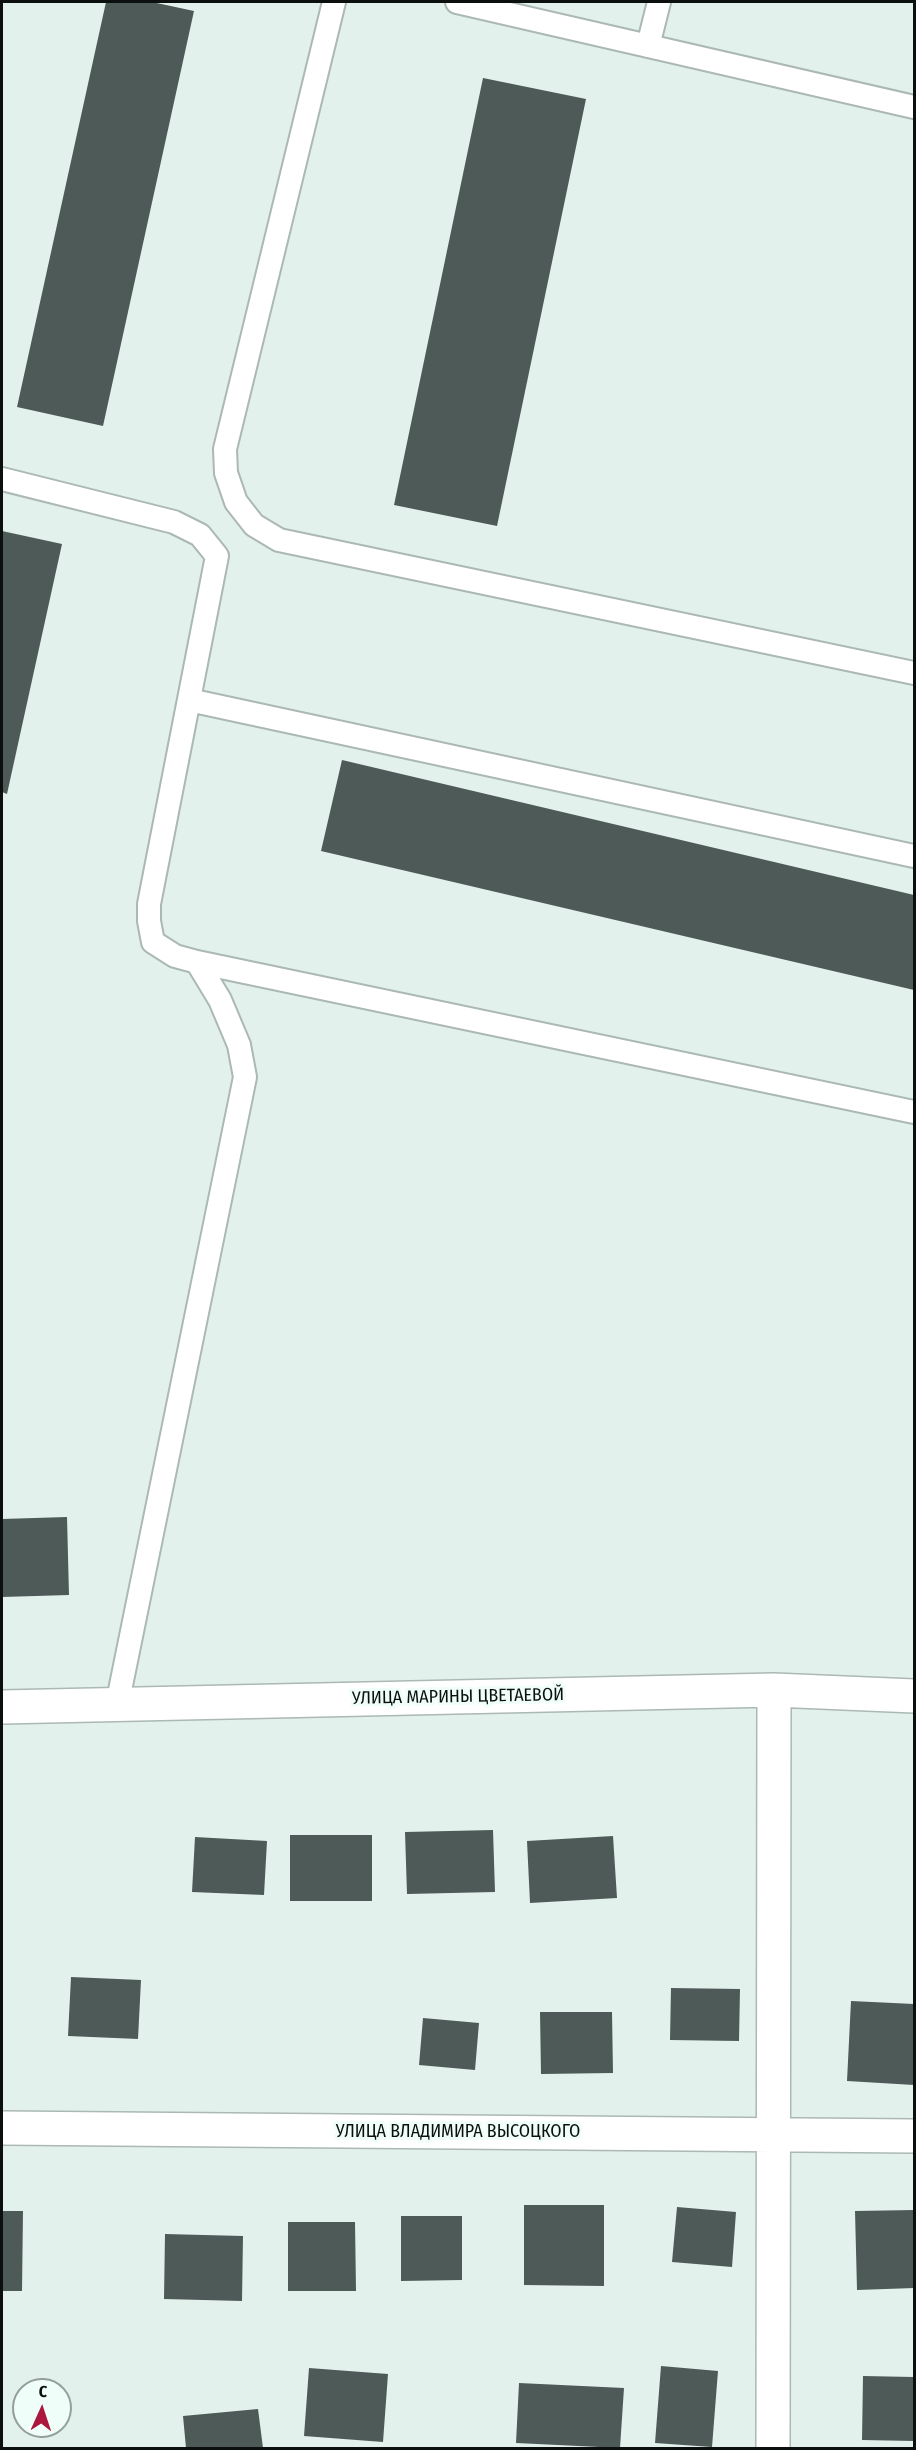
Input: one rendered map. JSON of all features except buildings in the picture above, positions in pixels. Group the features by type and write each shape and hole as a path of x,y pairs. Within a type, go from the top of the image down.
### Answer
{"street":[{"name":"УЛИЦА МАРИНЫ ЦВЕТАЕВОЙ","path":"2,1707 774,1690 915,1696"},
{"path":"773,2448 774,1690"},
{"name":"УЛИЦА ВЛАДИМИРА ВЫСОЦКОГО","path":"2,2128 915,2136"}],"lane":[{"path":"334,2 225,449 225,473 236,502 254,525 279,540 915,673"},
{"path":"458,2 915,107"},
{"path":"648,46 659,2"},
{"path":"2,479 174,522 200,535 217,556 149,904 153,942 175,956 197,962 915,1112"},
{"path":"189,700 915,856"},
{"path":"117,1705 245,1077 239,1045 220,1000 197,962"}]}
